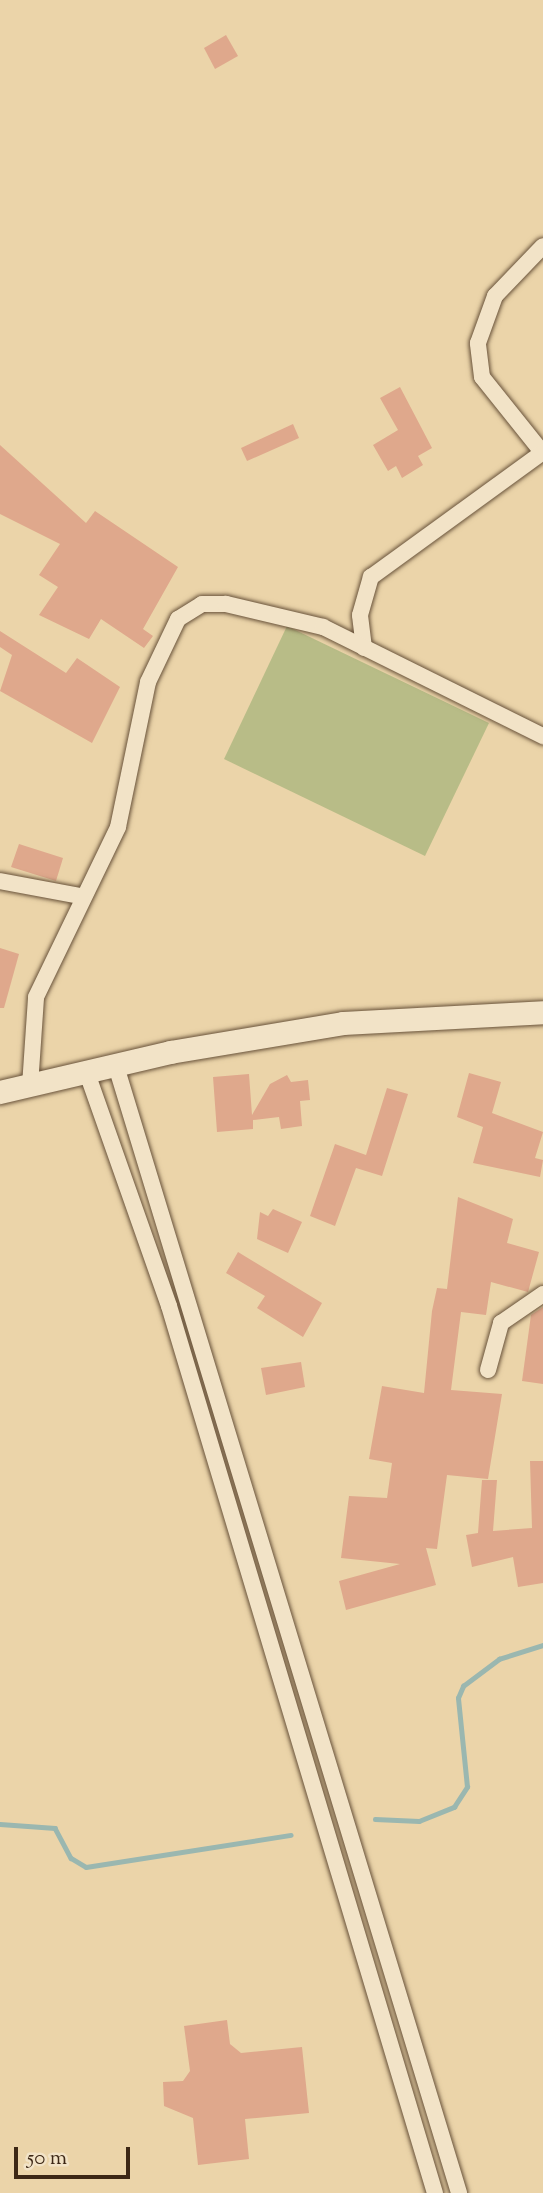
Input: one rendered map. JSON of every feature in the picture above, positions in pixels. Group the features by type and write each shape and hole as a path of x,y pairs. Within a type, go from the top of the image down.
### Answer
{"main road":[{"path":"0,1092 116,1066 343,1023 543,1012"}],"street":[{"path":"364,648 360,615 371,578 542,452 482,377 478,343 495,296 543,247"},
{"path":"30,1086 36,997 80,896 118,827 148,682 178,619 202,604 226,604 323,627 543,736"},
{"path":"0,881 80,896"},
{"path":"116,1066 459,2193"},
{"path":"87,1073 169,1306 435,2193"},
{"path":"488,1370 509,1312 543,1294"}],"green space":[{"path":"287,626 489,723 425,856 224,759"}],"building":[{"path":"226,35 238,56 215,69 204,48"},
{"path":"400,387 432,448 418,456 423,465 402,478 396,466 388,471 373,445 398,430 380,398"},
{"path":"293,424 299,438 247,461 241,448"},
{"path":"0,445 86,523 95,511 178,567 143,629 153,636 144,648 101,619 89,639 39,615 58,587 39,575 60,544 0,514"},
{"path":"0,631 66,673 77,658 120,687 92,743 0,691 12,655 0,647"},
{"path":"19,844 63,858 56,881 11,867"},
{"path":"0,948 19,954 4,1008 0,1008"},
{"path":"469,1073 501,1082 492,1113 543,1132 535,1158 543,1160 540,1177 473,1163 483,1127 457,1117"},
{"path":"249,1074 252,1115 270,1084 287,1075 291,1082 308,1080 310,1100 300,1101 302,1126 281,1129 279,1117 253,1120 253,1129 217,1132 213,1077"},
{"path":"387,1088 408,1094 382,1176 356,1168 335,1226 310,1216 335,1144 366,1155"},
{"path":"458,1197 513,1219 507,1243 539,1252 528,1292 491,1282 486,1315 461,1312 451,1390 502,1394 488,1479 447,1475 437,1549 426,1548 436,1585 346,1610 339,1581 400,1564 341,1558 349,1496 387,1498 392,1463 369,1459 382,1386 424,1393 432,1311 437,1288 447,1289"},
{"path":"273,1209 302,1222 288,1253 257,1239 260,1212 268,1216"},
{"path":"238,1252 322,1303 303,1337 257,1308 265,1296 226,1273"},
{"path":"543,1307 543,1384 522,1381 531,1315"},
{"path":"301,1362 305,1387 266,1395 261,1368"},
{"path":"530,1461 543,1461 543,1583 518,1587 513,1557 472,1567 466,1535 478,1533 482,1480 497,1480 493,1531 532,1528"},
{"path":"227,2020 230,2044 241,2053 302,2047 309,2113 245,2119 249,2159 198,2165 193,2118 164,2106 163,2082 183,2081 190,2071 184,2026"}],"waterway":[{"path":"375,1819 419,1821 454,1807 467,1787 458,1698 463,1686 499,1659 543,1645"},
{"path":"0,1824 55,1828 71,1858 86,1867 291,1835"}]}
